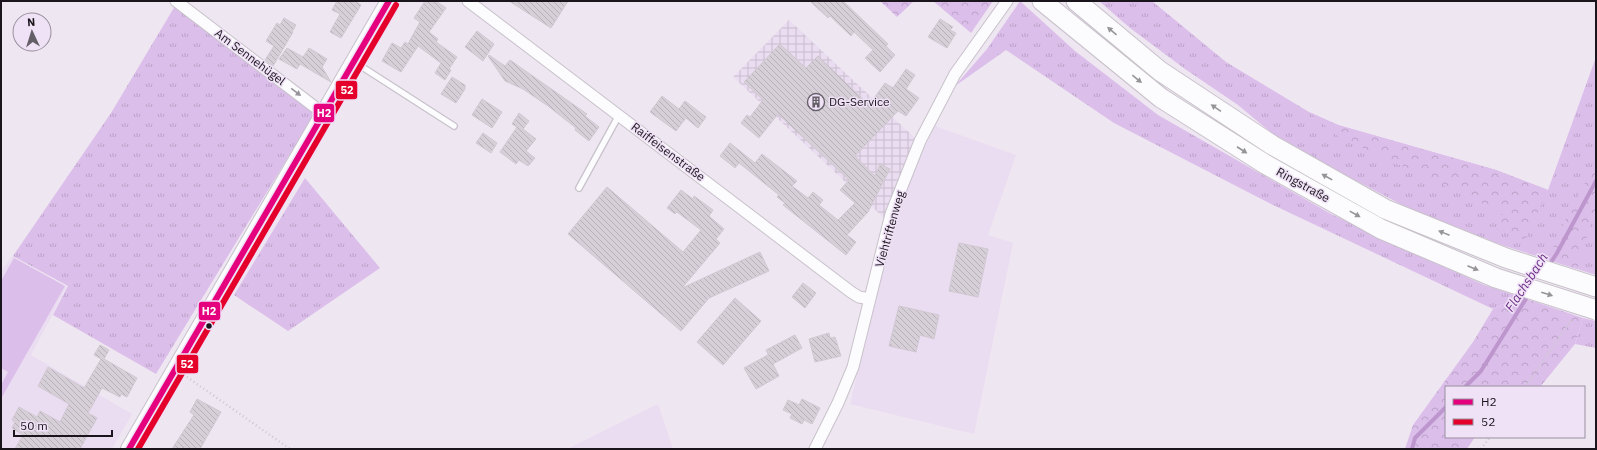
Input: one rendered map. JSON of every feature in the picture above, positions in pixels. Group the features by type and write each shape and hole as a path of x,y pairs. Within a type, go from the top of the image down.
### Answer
{"highway":[{"name":"Ringstraße","path":"1042,1 1161,98 1265,164 1380,229 1496,278 1596,310"},
{"name":"Ringstraße","path":"1076,1 1160,71 1272,145 1385,209 1506,258 1596,287"}],"main road":[{"path":"129,449 389,1"}],"street":[{"name":"Am Sennehügel","path":"176,1 324,114"},
{"name":"Raiffeisenstraße","path":"468,1 851,292 870,299"},
{"name":"Viehtriftenweg","path":"815,449 854,367 891,214 920,141 955,74 1007,1"}],"lane":[{"path":"354,62 454,126"},
{"path":"579,188 619,115"}],"path":[{"path":"1526,386 1576,313"},
{"path":"174,370 290,449"},
{"path":"1480,449 1489,438"}],"shaded area":[{"path":"789,20 917,140 884,218 733,77"},
{"path":"935,126 1016,155 988,235 1013,243 974,434 850,404 896,218 919,159"},
{"path":"13,256 67,287 31,355 132,414 112,449 1,449 1,271"},
{"path":"658,404 673,449 567,449"}],"green space":[{"path":"880,1 914,1 897,17"},
{"path":"933,1 993,1 971,33"},
{"path":"1020,1 1075,51 1158,115 1331,214 1484,285 1521,297 1493,309 1271,204 1114,123 1006,50 955,86 987,49"},
{"path":"1099,1 1152,1 1226,62 1309,112 1338,125 1496,170 1548,190 1596,57 1596,275 1502,245 1408,208 1332,168 1273,134 1238,105 1185,69 1130,28"},
{"path":"175,6 315,113 156,374 53,315 68,286 13,256 111,113"},
{"path":"1309,112 1338,125 1496,170 1548,190 1525,240 1497,229 1503,213 1339,137"},
{"path":"1596,161 1596,213 1593,218 1577,269 1548,260 1564,222"},
{"path":"305,178 380,268 288,331 234,295"},
{"path":"14,258 65,286 2,397 1,385 8,372 1,368 1,281"},
{"path":"1521,297 1583,318 1575,344 1541,386 1445,386 1445,438 1474,438 1467,449 1405,449 1413,425 1473,342 1493,309"},
{"path":"1583,318 1596,321 1596,348 1575,344"}],"building":[{"path":"337,1 355,1 361,5 341,38 330,32 340,14 332,10"},
{"path":"425,1 436,1 446,8 429,32 438,39 436,42 457,57 449,69 451,70 445,80 435,73 441,63 418,46 401,72 382,61 392,43 401,48 405,42 408,44 420,22 414,18"},
{"path":"509,1 568,1 551,28"},
{"path":"810,1 843,1 888,44 886,46 895,55 880,72 865,58 873,50 854,32 851,36 830,16 828,18"},
{"path":"284,18 296,25 273,66 265,60 274,46 266,41 277,23 280,25"},
{"path":"940,19 953,27 950,30 956,33 947,48 928,37"},
{"path":"477,31 494,44 483,61 465,47"},
{"path":"780,44 806,68 818,56 869,105 885,83 893,88 906,69 915,75 906,89 919,98 906,116 898,111 855,156 875,176 880,164 890,169 868,212 847,235 856,242 846,255 783,205 785,203 777,197 779,195 739,163 735,168 720,156 730,143 755,163 762,154 797,181 792,186 808,198 813,192 823,200 819,205 838,220 855,203 840,190 849,180 778,114 759,138 741,123 747,115 750,117 763,100 744,82"},
{"path":"287,48 303,57 309,48 327,59 322,67 331,82 300,64 297,69 279,59"},
{"path":"489,55 505,66 510,60 587,114 585,116 599,127 589,141 575,130 576,128 548,106 523,89 505,81 488,56"},
{"path":"452,77 465,85 465,89 456,103 441,94"},
{"path":"662,96 679,109 685,101 706,117 698,128 686,118 676,131 650,112"},
{"path":"482,99 502,112 492,128 472,115"},
{"path":"519,113 529,121 523,129 536,139 526,151 535,158 528,166 519,160 516,164 500,152 517,127 512,124"},
{"path":"483,133 497,143 491,153 476,143"},
{"path":"607,187 683,252 701,230 677,212 675,214 667,208 681,190 693,199 694,196 713,210 709,216 724,229 716,239 720,243 682,288 760,252 769,271 709,298 681,331 568,234"},
{"path":"959,243 988,249 978,297 949,291"},
{"path":"803,283 816,293 805,308 792,297"},
{"path":"735,298 761,321 723,365 697,342"},
{"path":"899,306 939,315 934,339 920,335 916,352 889,346"},
{"path":"829,333 830,338 835,337 841,356 815,362 809,339"},
{"path":"795,335 802,348 773,364 779,376 756,389 744,368 768,355 769,356 766,350"},
{"path":"100,345 109,350 104,359 137,378 127,397 121,394 120,397 102,388 88,413 97,418 80,449 15,449 23,435 12,428 15,422 12,420 19,407 37,417 40,411 60,422 69,404 38,386 48,367 84,388 101,359 94,355"},
{"path":"197,399 221,412 200,449 172,449 194,415 190,412"},
{"path":"802,399 820,408 812,424 804,420 802,424 790,418 792,414 783,410 788,400 799,405"}],"waterway":[{"name":"Flachsbach","path":"1548,267 1596,181"},
{"name":"Flachsbach","path":"1466,386 1481,371 1529,294"},
{"name":"Flachsbach","path":"1412,449 1415,438 1445,408"}],"transit line":[{"name":"H2","path":"129,449 389,1"},
{"name":"52","path":"138,449 396,5"}],"place":[{"name":"DG-Service","path":"816,102"}]}
